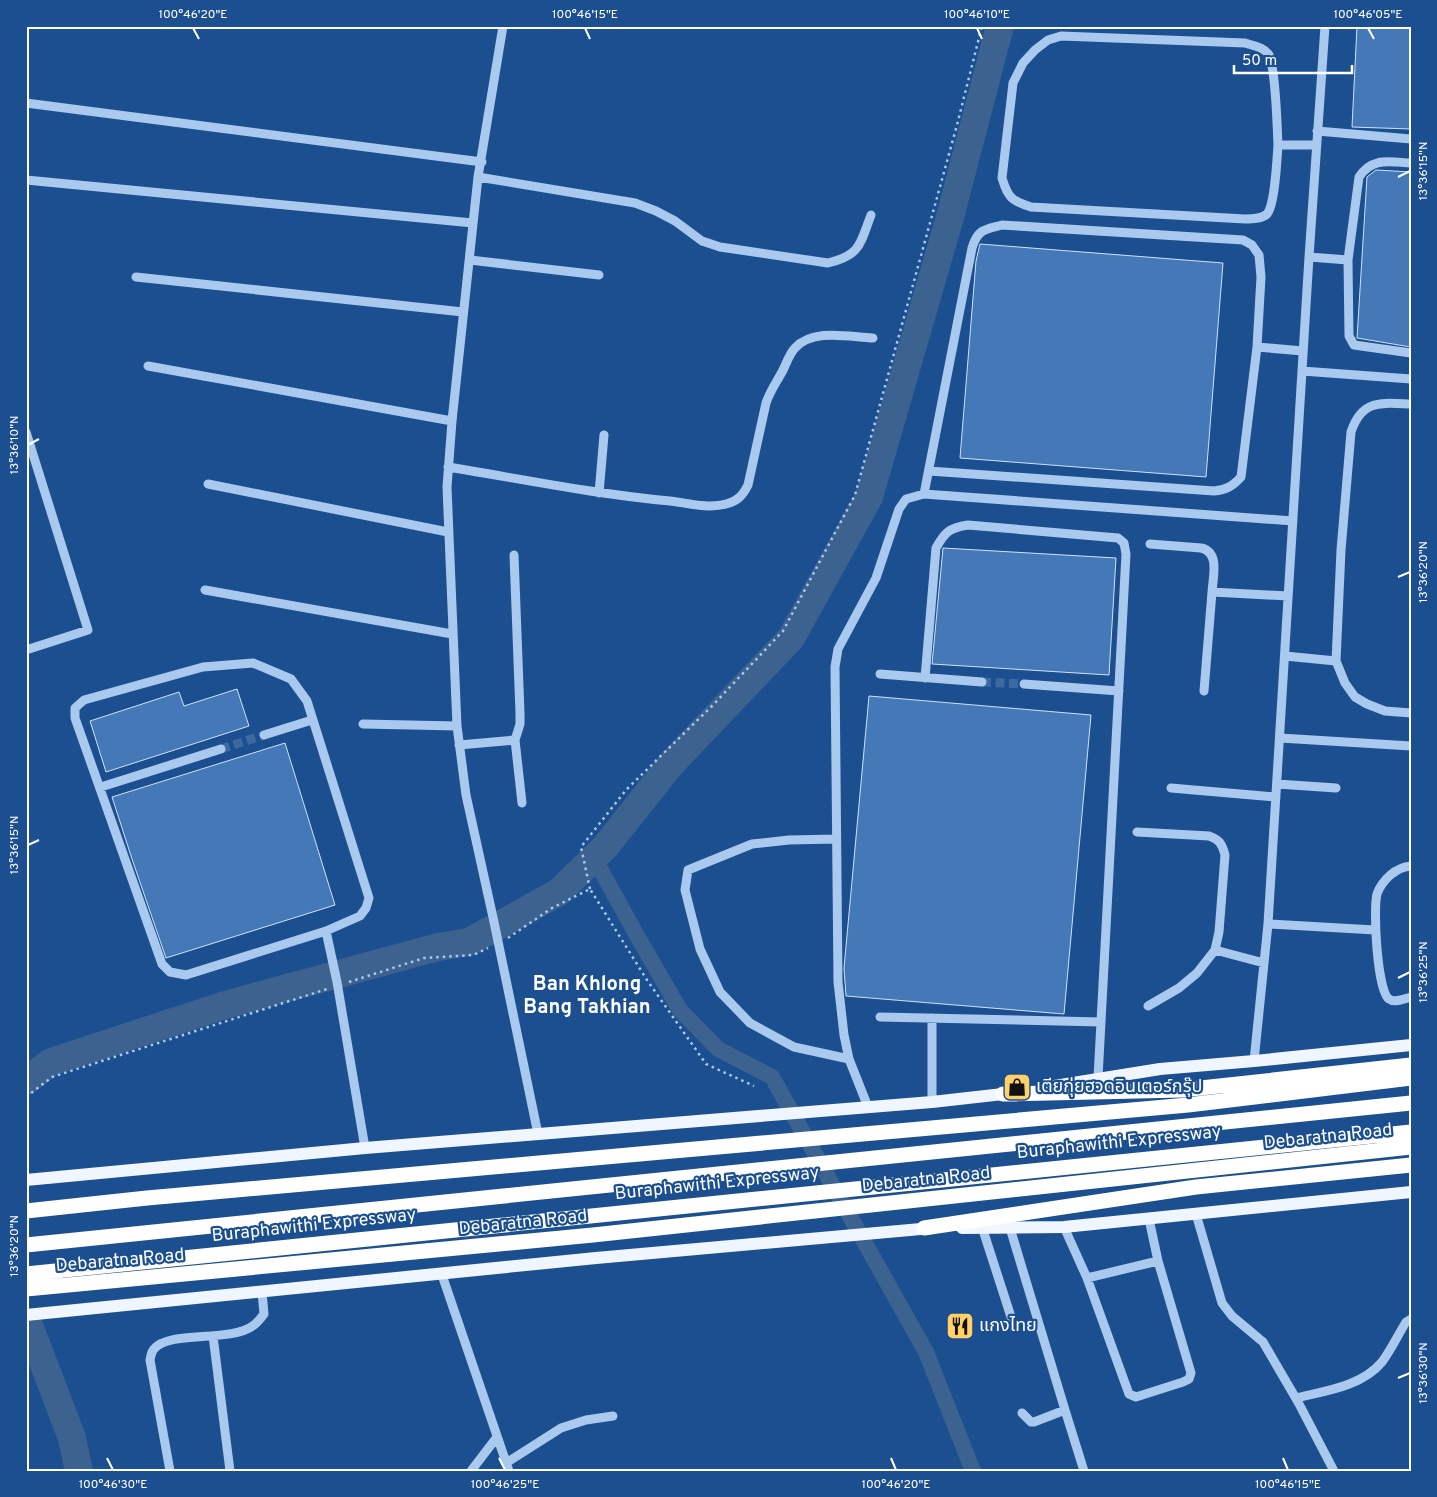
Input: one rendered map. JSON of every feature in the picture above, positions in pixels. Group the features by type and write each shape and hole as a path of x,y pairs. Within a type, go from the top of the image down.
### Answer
{"highway":[{"path":"1003,1094 1182,1090 1411,1065"},
{"path":"26,1211 177,1195 1188,1105 1411,1078"},
{"name":"Buraphawithi Expressway","path":"26,1245 1411,1103"},
{"name":"Buraphawithi Expressway","path":"26,1274 1411,1132"},
{"name":"Debaratna Road","path":"26,1289 593,1235 1411,1147"},
{"path":"924,1228 1196,1187 1411,1165"}],"main road":[{"path":"26,1180 365,1148 932,1102 1003,1094 1160,1069 1254,1062 1411,1045"},
{"path":"26,1315 442,1275 606,1257 924,1228 1064,1227 1411,1192"}],"street":[{"path":"502,26 482,162 478,177 463,312 448,467 448,532 457,726 466,795 538,1134"},
{"path":"1254,1062 1268,924 1325,26"},
{"path":"1061,36 1245,43 1261,48 1269,54 1272,68 1278,145 1272,204 1267,214 1258,218 1245,219 1031,207 1015,202 1006,190 1002,178 1013,83 1023,63 1034,50 1048,40 1061,36"},
{"path":"26,104 482,162"},
{"path":"1317,131 1411,139"},
{"path":"1278,145 1316,145"},
{"path":"1411,163 1384,161 1372,163 1364,169 1359,177 1348,260 1349,336 1354,345 1411,353"},
{"path":"478,177 636,203 675,221 702,241 720,247 828,263 845,259 853,253 861,242 871,214"},
{"path":"26,180 473,223"},
{"path":"924,494 972,248 976,236 984,230 1002,225 1243,240 1252,244 1259,255 1261,277 1257,347 1241,477 1226,490 1214,492 929,471"},
{"path":"1309,257 1348,260"},
{"path":"470,260 599,275"},
{"path":"136,277 463,312"},
{"path":"448,467 599,492 724,505 736,501 743,495 748,485 770,390 794,348 809,338 816,337 873,338"},
{"path":"1257,347 1303,351"},
{"path":"148,366 452,421"},
{"path":"1302,371 1411,379"},
{"path":"1411,404 1376,403 1363,410 1355,422 1352,432 1341,550 1336,661 1345,683 1355,697 1384,711 1411,713"},
{"path":"26,432 88,630 26,650"},
{"path":"599,492 604,435"},
{"path":"208,484 448,532"},
{"path":"868,1107 849,1059 844,1035 838,982 835,667 838,649 876,578 898,510 906,499 924,494 1293,521"},
{"path":"925,678 936,548 943,535 953,528 968,525 1118,538 1124,543 1126,554 1098,1078"},
{"path":"1150,544 1207,550 1214,559 1204,691"},
{"path":"514,556 520,713 520,724 515,740 522,803"},
{"path":"205,590 452,634"},
{"path":"1212,592 1288,596"},
{"path":"1285,656 1336,661"},
{"path":"253,663 291,679 306,701 369,898 366,908 360,916 326,931 186,975 170,972 162,964 101,787 76,718 75,708 84,700 203,666 253,663"},
{"path":"880,674 982,682"},
{"path":"1024,684 1119,691"},
{"path":"264,735 312,720"},
{"path":"363,724 457,726"},
{"path":"1280,738 1411,746"},
{"path":"459,745 515,740"},
{"path":"101,787 221,749"},
{"path":"1277,784 1336,788"},
{"path":"1171,788 1276,797"},
{"path":"1137,832 1208,836 1217,839 1222,845 1225,855 1219,932 1215,950 1197,973 1179,988 1148,1006"},
{"path":"836,839 789,840 752,844 688,870 685,890 700,949 720,992 750,1023 794,1047 849,1059"},
{"path":"1411,866 1406,866 1392,873 1385,880 1377,895 1375,930 1381,984 1384,994 1393,1001 1411,998"},
{"path":"1268,924 1375,930"},
{"path":"326,931 333,967 334,985 365,1148"},
{"path":"1215,950 1264,963"},
{"path":"880,1017 1101,1022"},
{"path":"932,1018 932,1102"},
{"path":"1196,1214 1222,1304 1232,1316 1263,1342 1296,1398 1334,1471"},
{"path":"1064,1227 1087,1278 1129,1394 1136,1397 1183,1382 1189,1379 1191,1373 1158,1261 1149,1219"},
{"path":"982,1228 1012,1320"},
{"path":"1010,1228 1084,1471"},
{"path":"1087,1278 1158,1261"},
{"path":"442,1275 508,1467 562,1428 586,1420 613,1416"},
{"path":"170,1471 150,1360 152,1352 155,1347 178,1338 226,1335 252,1326 264,1314 262,1292"},
{"path":"1296,1398 1359,1380 1372,1372 1381,1362 1406,1322 1411,1318"},
{"path":"213,1336 230,1471"},
{"path":"1022,1413 1031,1422 1034,1422 1066,1410"},
{"path":"471,1471 497,1436"}],"path":[{"path":"754,1086 706,1064 648,980 590,889 581,846 626,790 713,705 783,631 855,495 957,125 982,26"},
{"path":"349,982 424,958 473,955 497,944 552,908 590,889"},
{"path":"26,1097 52,1077 334,985"}],"building":[{"path":"1357,26 1411,26 1411,129 1352,127"},
{"path":"1376,170 1411,172 1411,347 1357,338 1367,177"},
{"path":"980,244 1223,263 1206,477 960,458 976,261"},
{"path":"943,548 1116,558 1109,675 932,664"},
{"path":"237,689 249,726 106,772 90,721 179,692 184,706"},
{"path":"869,696 1091,715 1064,1014 846,996 844,968"},
{"path":"285,743 335,905 166,958 112,797"}],"waterway":[{"path":"26,1081 51,1062 225,1005 438,947 469,942 559,892 605,847 671,764 791,638 869,497 950,217 1000,26"},
{"path":"594,858 680,1010 718,1049 772,1077 926,1352 973,1471"},
{"path":"30,1328 72,1438 79,1471"}],"tunnel":[{"path":"982,682 1024,684"},
{"path":"221,749 264,735"}],"place":[{"name":"เตียกุ่ยฮวดอินเตอร์กรุ๊ป","path":"1017,1087"},
{"name":"แกงไทย","path":"960,1326"}],"district":[{"name":"Ban Khlong Bang Takhian","path":"587,996"}]}
